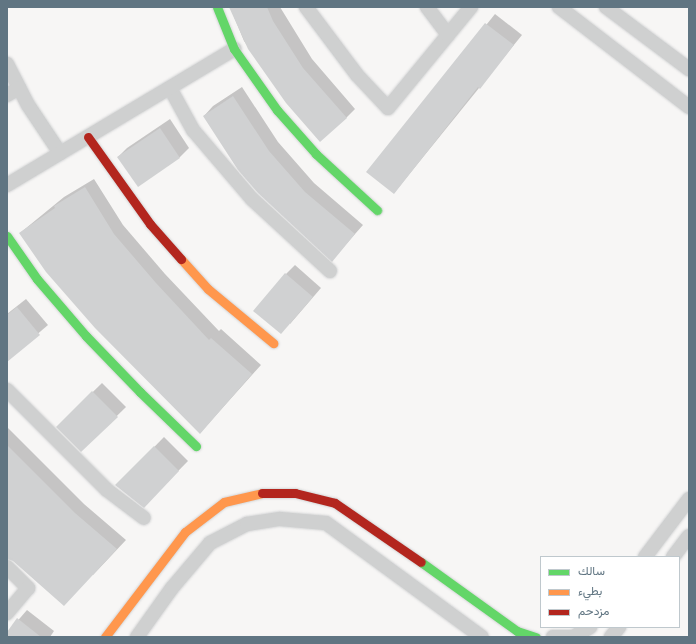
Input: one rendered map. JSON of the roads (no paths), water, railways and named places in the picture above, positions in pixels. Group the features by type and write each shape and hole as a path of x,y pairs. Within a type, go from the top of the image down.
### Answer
{"street":[{"path":"217,7 234,49 277,110 316,154 377,210"},
{"path":"306,7 357,75 388,108 471,7"},
{"path":"427,7 448,35"},
{"path":"559,7 689,107"},
{"path":"606,7 689,69"},
{"path":"7,185 234,49"},
{"path":"7,64 28,105 60,153"},
{"path":"7,95 20,88"},
{"path":"170,88 193,130 248,193 330,271"},
{"path":"88,137 150,224 208,289 273,343"},
{"path":"7,236 37,279 86,336 140,392 196,446"},
{"path":"7,390 107,490 144,518"},
{"path":"105,637 185,532 224,502 260,493 295,493 335,503 382,534 517,631 536,637"},
{"path":"646,556 689,500"},
{"path":"137,637 172,588 210,543 247,524 280,519 326,523 482,637"},
{"path":"674,556 689,536"},
{"path":"7,567 28,588 7,613"},
{"path":"553,637 573,637 588,628"},
{"path":"611,637 618,628"}]}
